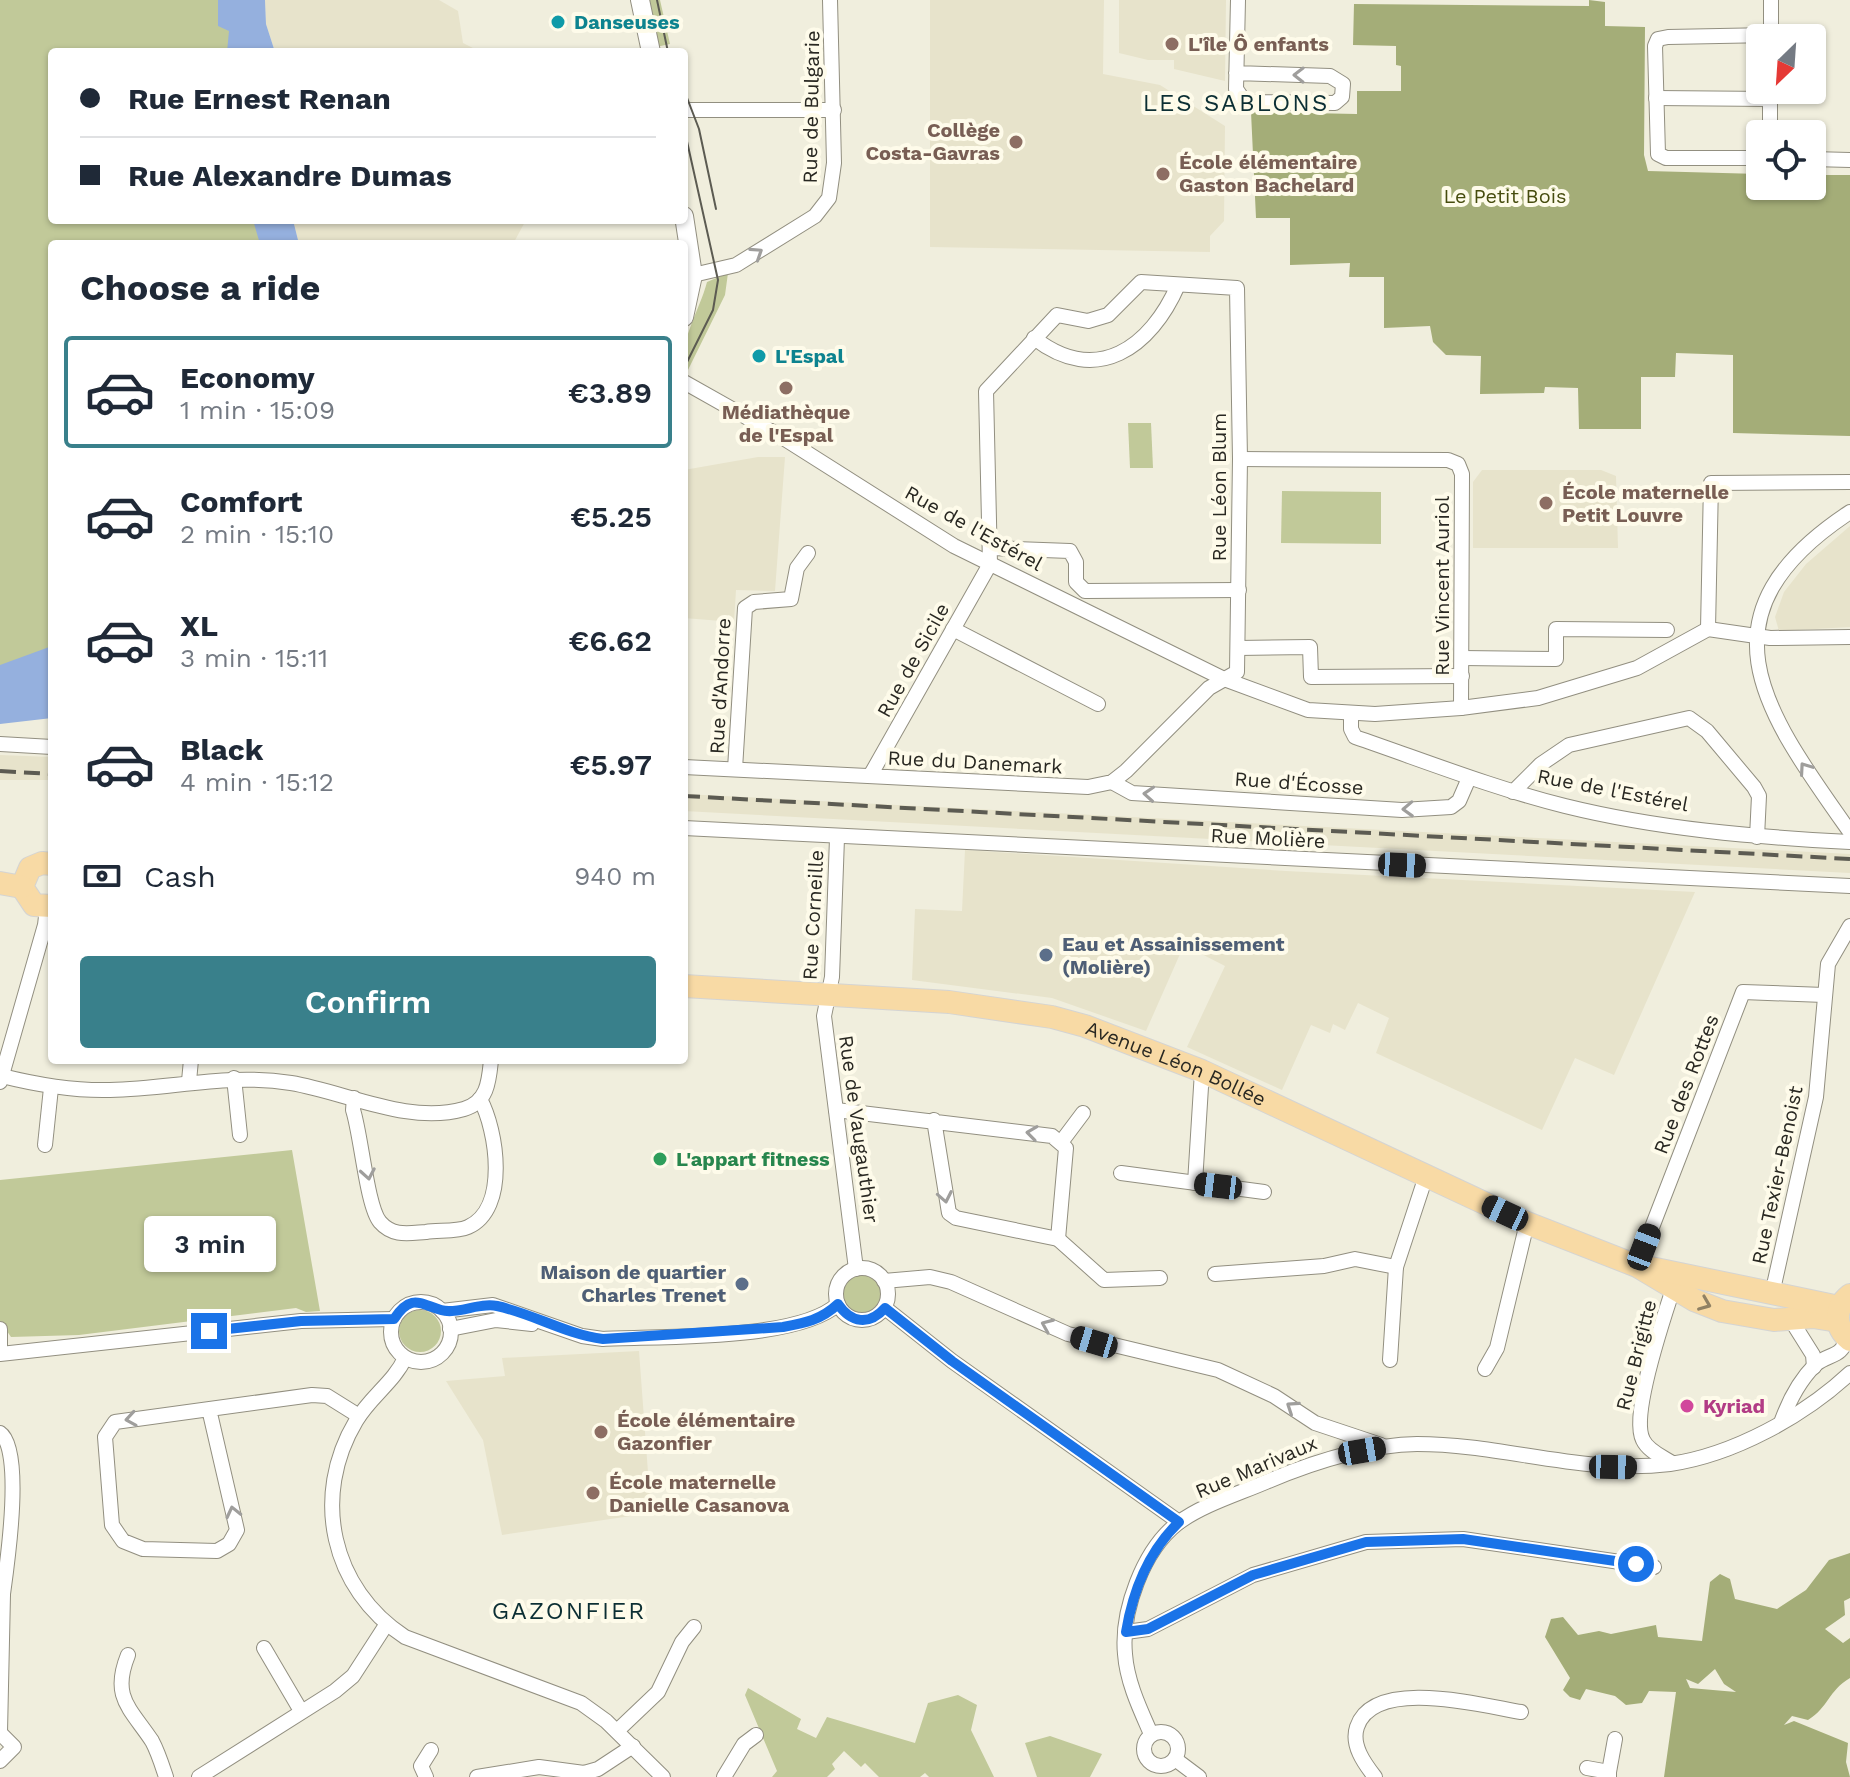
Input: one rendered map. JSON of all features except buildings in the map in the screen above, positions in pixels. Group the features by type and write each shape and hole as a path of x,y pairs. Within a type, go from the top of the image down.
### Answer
{"main road":[{"path":"48,864 30,868 11,885 28,900 48,907"},
{"name":"Avenue Léon Bollée","path":"688,986 949,1002 1052,1017 1109,1034 1202,1071 1527,1223 1637,1266 1673,1289 1722,1311 1791,1320 1813,1317 1845,1320"},
{"name":"Avenue Léon Bollée","path":"1637,1266 1666,1269 1713,1283 1772,1294 1845,1320"}],"street":[{"path":"640,0 650,48"},
{"name":"Rue de Bulgarie","path":"693,275 736,265 825,207 833,186 830,0"},
{"path":"1236,73 1330,76 1343,84 1342,97 1335,103 1245,102 1236,89 1236,73 1238,0"},
{"path":"1771,0 1771,24"},
{"path":"1746,37 1658,39 1656,98 1658,154 1666,158 1746,158"},
{"path":"1656,98 1746,95"},
{"path":"688,110 834,110"},
{"path":"1826,159 1850,160"},
{"path":"688,242 693,275 688,298"},
{"path":"990,564 986,391 1034,338 1057,315 1088,321 1108,315 1141,282 1178,285 1166,311 1147,336 1119,353 1098,360 1064,355 1034,338"},
{"name":"Rue Léon Blum","path":"1178,285 1237,288 1240,459 1238,648 1237,672 1224,679"},
{"name":"Rue de l'Estérel","path":"688,384 785,439 924,529 990,564 1224,679 1255,693 1308,710 1359,714 1461,708 1538,698 1637,668 1708,629"},
{"name":"Rue Vincent Auriol","path":"1240,459 1448,460 1458,464 1462,474 1461,708"},
{"path":"1850,482 1711,483 1708,629 1757,635 1850,637"},
{"path":"1850,512 1810,541 1777,580 1761,614 1757,635 1760,670 1774,717 1850,832"},
{"path":"990,548 1070,551 1076,562 1076,582 1085,591 1239,590"},
{"name":"Rue d'Andorre","path":"735,769 745,608 754,602 791,599 797,568 808,553"},
{"name":"Rue de Sicile","path":"870,776 990,564"},
{"path":"953,629 1098,704"},
{"path":"1462,658 1556,659 1556,629 1667,630"},
{"path":"1238,648 1310,647 1311,677 1462,676"},
{"path":"1112,782 1209,688 1224,679"},
{"name":"Rue de l'Estérel","path":"1359,714 1352,734 1513,792 1613,817 1757,837 1850,842"},
{"path":"1513,792 1541,764 1569,745 1689,718 1707,731 1754,787 1759,796 1757,837"},
{"path":"0,744 48,747"},
{"name":"Rue du Danemark","path":"688,767 1088,787 1112,782"},
{"name":"Rue d'Écosse","path":"1112,782 1132,793 1402,810 1451,807 1459,801 1469,778"},
{"name":"Rue Molière","path":"688,828 1850,886"},
{"name":"Rue Corneille","path":"828,995 832,977 837,838"},
{"path":"48,912 1,1079 51,1088 111,1090 234,1078 291,1083 384,1106 444,1112 467,1108 480,1099 488,1088 491,1064"},
{"name":"Rue Texier-Benoist","path":"1772,1294 1816,1097 1828,964 1850,926"},
{"name":"Rue des Rottes","path":"1637,1266 1743,992 1824,995"},
{"name":"Rue de Vaugauthier","path":"828,995 824,1016 856,1269"},
{"path":"189,1081 191,1064"},
{"path":"1195,1183 1202,1071"},
{"path":"234,1078 240,1135"},
{"path":"45,1145 51,1088"},
{"path":"354,1098 353,1110 375,1214 389,1230 400,1234 467,1228 492,1205 496,1189 489,1116 480,1099"},
{"path":"836,1110 1052,1136 1062,1141 1066,1148 1058,1239"},
{"path":"1062,1141 1083,1113"},
{"path":"934,1120 949,1213 956,1218 1058,1239 1104,1280 1160,1278"},
{"path":"1121,1173 1264,1192"},
{"path":"1390,1360 1396,1267 1426,1176"},
{"path":"1485,1369 1497,1348 1527,1223"},
{"path":"1215,1274 1324,1266 1355,1259 1396,1267"},
{"path":"856,1269 873,1270 884,1281 889,1293 885,1308 878,1315 860,1321 845,1315 838,1304 838,1284 856,1269"},
{"path":"884,1281 930,1277 951,1282 1068,1334 1218,1370 1262,1389 1315,1423 1389,1447 1446,1445 1595,1466 1672,1463 1718,1453 1782,1420 1799,1416 1850,1373"},
{"name":"Rue Brigitte","path":"1672,1463 1647,1447 1641,1438 1639,1419 1660,1324 1673,1289"},
{"path":"417,1302 428,1303 442,1311 450,1329 446,1348 425,1361 405,1358 391,1340 394,1319 407,1305 417,1302"},
{"path":"442,1311 493,1305 548,1325 603,1339 757,1330 808,1323 826,1315 838,1304"},
{"path":"885,1308 952,1361 1179,1522"},
{"path":"0,1329 0,1353 301,1321 394,1319"},
{"path":"450,1329 496,1320 548,1325"},
{"path":"1791,1320 1813,1355 1814,1367"},
{"path":"1782,1420 1789,1402 1814,1367 1838,1355 1845,1320"},
{"path":"405,1358 397,1374 359,1416 337,1464 332,1525 349,1578 386,1625 424,1645 561,1693 594,1711 663,1777"},
{"path":"209,1409 237,1530 234,1538 217,1551 143,1549 123,1541 112,1525 105,1446 109,1429 123,1419 312,1395 327,1396 359,1416"},
{"path":"0,1433 8,1444 14,1521 6,1537 2,1594 0,1732 14,1747 0,1761"},
{"name":"Rue Marivaux","path":"1151,1734 1134,1692 1125,1654 1126,1632 1136,1588 1147,1563 1179,1522 1334,1456 1389,1447"},
{"path":"1126,1632 1148,1629 1253,1575 1366,1542 1463,1539 1654,1567"},
{"path":"199,1777 335,1691 353,1676 386,1625"},
{"path":"617,1731 658,1692 682,1642 694,1627"},
{"path":"264,1648 301,1711"},
{"path":"128,1655 120,1673 123,1700 154,1745 166,1777"},
{"path":"1375,1777 1359,1753 1355,1736 1359,1722 1368,1711 1385,1702 1437,1698 1521,1712"},
{"path":"1163,1731 1173,1737 1178,1747 1175,1759 1161,1766 1150,1762 1144,1746 1151,1734 1163,1731"},
{"path":"724,1777 744,1744 756,1735"},
{"path":"1587,1768 1609,1774 1615,1739"},
{"path":"477,1777 539,1767 584,1773 598,1769 633,1746"},
{"path":"426,1777 421,1766 431,1750"},
{"path":"1175,1759 1199,1777"}],"shaded area":[{"path":"265,0 439,0 458,11 463,43 473,48 274,48 266,24"},
{"name":"Collège Costa-Gavras","path":"930,0 1104,0 1103,74 1160,85 1225,126 1224,221 1210,236 1210,252 930,247"},
{"name":"L'île Ô enfants","path":"1119,0 1226,0 1225,81 1174,69 1174,60 1148,60 1119,53"},
{"path":"294,224 524,224 515,240 298,240"},
{"path":"758,457 785,457 775,591 736,590 734,622 688,618 688,469"},
{"name":"École maternelle Petit Louvre","path":"1482,470 1601,470 1616,476 1618,548 1473,548 1473,482"},
{"path":"1850,526 1850,627 1779,631 1775,617 1784,592 1806,564"},
{"path":"0,755 48,757 48,780 0,780"},
{"path":"688,794 1850,854 1850,873 688,811"},
{"path":"965,850 1286,871 1695,892 1614,1075 1575,1058 1542,1130 1376,1053 1389,1018 1358,1003 1345,1030 1333,1024 1330,1033 1311,1025 1282,1090 1187,1047 1225,966 1184,945 1146,1031 1052,998 912,980 915,909 962,911"},
{"path":"639,1351 651,1513 502,1535 483,1440 446,1381 505,1376 502,1358"}],"green space":[{"path":"0,0 258,0 258,48 48,48 48,224 278,224 282,240 48,240 48,687 0,692"},
{"path":"646,0 660,0 670,44 656,47"},
{"name":"Le Petit Bois","path":"1589,0 1605,2 1605,26 1645,27 1644,155 1648,171 1746,174 1746,200 1826,200 1826,175 1850,175 1850,436 1733,433 1733,355 1676,353 1675,377 1641,377 1641,429 1579,429 1578,388 1545,387 1544,393 1480,394 1481,356 1446,355 1433,342 1430,326 1384,328 1384,277 1349,277 1350,263 1290,265 1290,218 1256,218 1251,112 1357,114 1357,91 1401,91 1401,66 1396,65 1396,46 1353,45 1354,4 1589,6"},
{"path":"728,273 725,295 688,370 688,335 707,282"},
{"path":"1128,423 1151,423 1153,468 1130,468"},
{"path":"1282,491 1381,492 1381,544 1281,543"},
{"path":"292,1150 320,1311 306,1312 296,1308 79,1335 11,1337 0,1321 0,1180"},
{"path":"862,1268 881,1275 888,1294 881,1313 862,1320 843,1313 836,1294 843,1275"},
{"path":"420,1310 435,1316 441,1331 435,1346 420,1352 405,1346 399,1331 405,1316"},
{"path":"1850,1553 1850,1598 1844,1601 1845,1615 1825,1629 1843,1643 1850,1638 1850,1678 1808,1720 1792,1716 1784,1725 1794,1721 1848,1743 1846,1762 1850,1777 1664,1777 1676,1692 1649,1691 1642,1703 1626,1705 1615,1696 1586,1689 1580,1700 1570,1697 1563,1690 1570,1678 1545,1637 1551,1619 1563,1617 1578,1635 1599,1631 1611,1634 1656,1625 1658,1637 1702,1641 1710,1582 1720,1574 1730,1579 1735,1599 1777,1609 1806,1590 1829,1560","holes":["1715,1669 1724,1684 1736,1692 1690,1688 1686,1679 1698,1684"]},
{"path":"748,1688 801,1719 797,1729 816,1738 827,1717 915,1743 928,1703 958,1695 977,1705 971,1730 994,1777 929,1777 925,1773 920,1777 879,1777 865,1763 861,1767 844,1751 832,1764 835,1769 827,1777 772,1777 777,1771 745,1695"},
{"path":"1050,1736 1102,1754 1090,1777 1037,1777 1025,1743"}],"water":[{"path":"218,0 265,0 266,24 274,48 227,48 229,31 218,26"},
{"path":"254,224 294,224 298,240 259,240"},
{"path":"48,647 48,718 0,724 0,665"}],"tram line":[{"path":"657,0 667,48"},
{"path":"688,100 699,129 716,209"},
{"path":"688,146 718,280 713,310 688,360"}],"railway":[{"path":"0,771 48,774"},
{"path":"688,796 1850,859"}],"place":[{"name":"Danseuses","path":"558,22"},
{"name":"L'île Ô enfants","path":"1172,44"},
{"name":"Collège Costa-Gavras","path":"1016,142"},
{"name":"École élémentaire Gaston Bachelard","path":"1163,174"},
{"name":"L'Espal","path":"759,356"},
{"name":"Médiathèque de l'Espal","path":"786,388"},
{"name":"École maternelle Petit Louvre","path":"1546,503"},
{"name":"Eau et Assainissement (Molière)","path":"1046,955"},
{"name":"L'appart fitness","path":"660,1159"},
{"name":"Maison de quartier Charles Trenet","path":"742,1284"},
{"name":"Kyriad","path":"1687,1406"},
{"name":"École élémentaire Gazonfier","path":"601,1432"},
{"name":"École maternelle Danielle Casanova","path":"593,1493"}],"district":[{"name":"LES SABLONS","path":"1236,103"},
{"name":"GAZONFIER","path":"569,1611"}],"route":[{"path":"209,1331 301,1321 394,1319 398,1311 417,1302 434,1305 442,1311 471,1305 493,1305 582,1336 603,1339 783,1327 808,1323 826,1315 838,1304 845,1315 860,1321 870,1320 885,1308 952,1361 1153,1500 1179,1522 1147,1563 1136,1588 1126,1632 1148,1629 1253,1575 1366,1542 1430,1537 1463,1539 1636,1564"}]}
